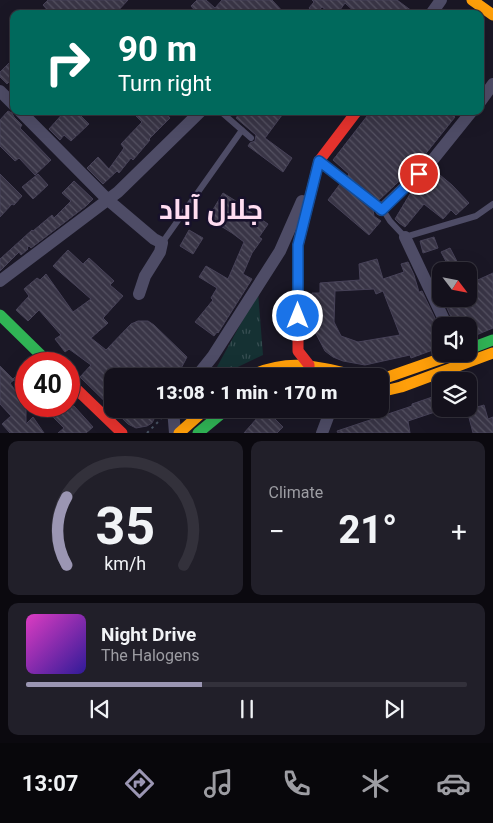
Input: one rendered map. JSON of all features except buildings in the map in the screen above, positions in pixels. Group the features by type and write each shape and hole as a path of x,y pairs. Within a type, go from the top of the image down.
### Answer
{"main road":[{"path":"472,0 493,15"},
{"path":"307,368 298,351 298,245 319,161 354,115"},
{"path":"0,315 38,352"},
{"path":"477,346 493,340"},
{"path":"389,390 493,353"},
{"path":"389,377 432,362"},
{"path":"266,368 285,365 297,368"},
{"path":"80,393 122,433"},
{"path":"179,433 196,418"},
{"path":"198,433 216,418"}],"street":[{"path":"484,96 493,84"},
{"path":"0,91 10,100"},
{"path":"24,115 108,200 154,239 162,243 160,252 145,276 139,294"},
{"path":"0,281 118,192 197,115"},
{"path":"382,210 431,162 469,115"},
{"path":"203,368 213,356 280,250 294,222 319,161"},
{"path":"405,237 443,317"},
{"path":"171,418 175,433"},
{"path":"322,433 327,418"}],"lane":[{"path":"225,115 251,138"},
{"path":"162,243 242,130"},
{"path":"319,161 382,210 405,237 476,216 493,204"}],"path":[{"path":"147,433 163,418"}],"green space":[{"path":"258,292 263,355 236,368 216,368"}],"traffic: fast":[{"path":"0,315 38,352"},
{"path":"477,346 493,340"},
{"path":"198,433 216,418"}],"traffic: slow":[{"path":"472,0 493,15"},
{"path":"389,390 493,353"},
{"path":"389,377 432,362"},
{"path":"273,368 291,365 322,368"},
{"path":"179,433 196,418"}],"traffic: jam":[{"path":"309,368 309,365 298,351 298,245 319,161 354,115"},
{"path":"80,393 122,433"}],"district":[{"name":"جلال آباد","path":"211,209"}],"route":[{"path":"298,316 298,245 319,161 382,210 419,174"}]}
